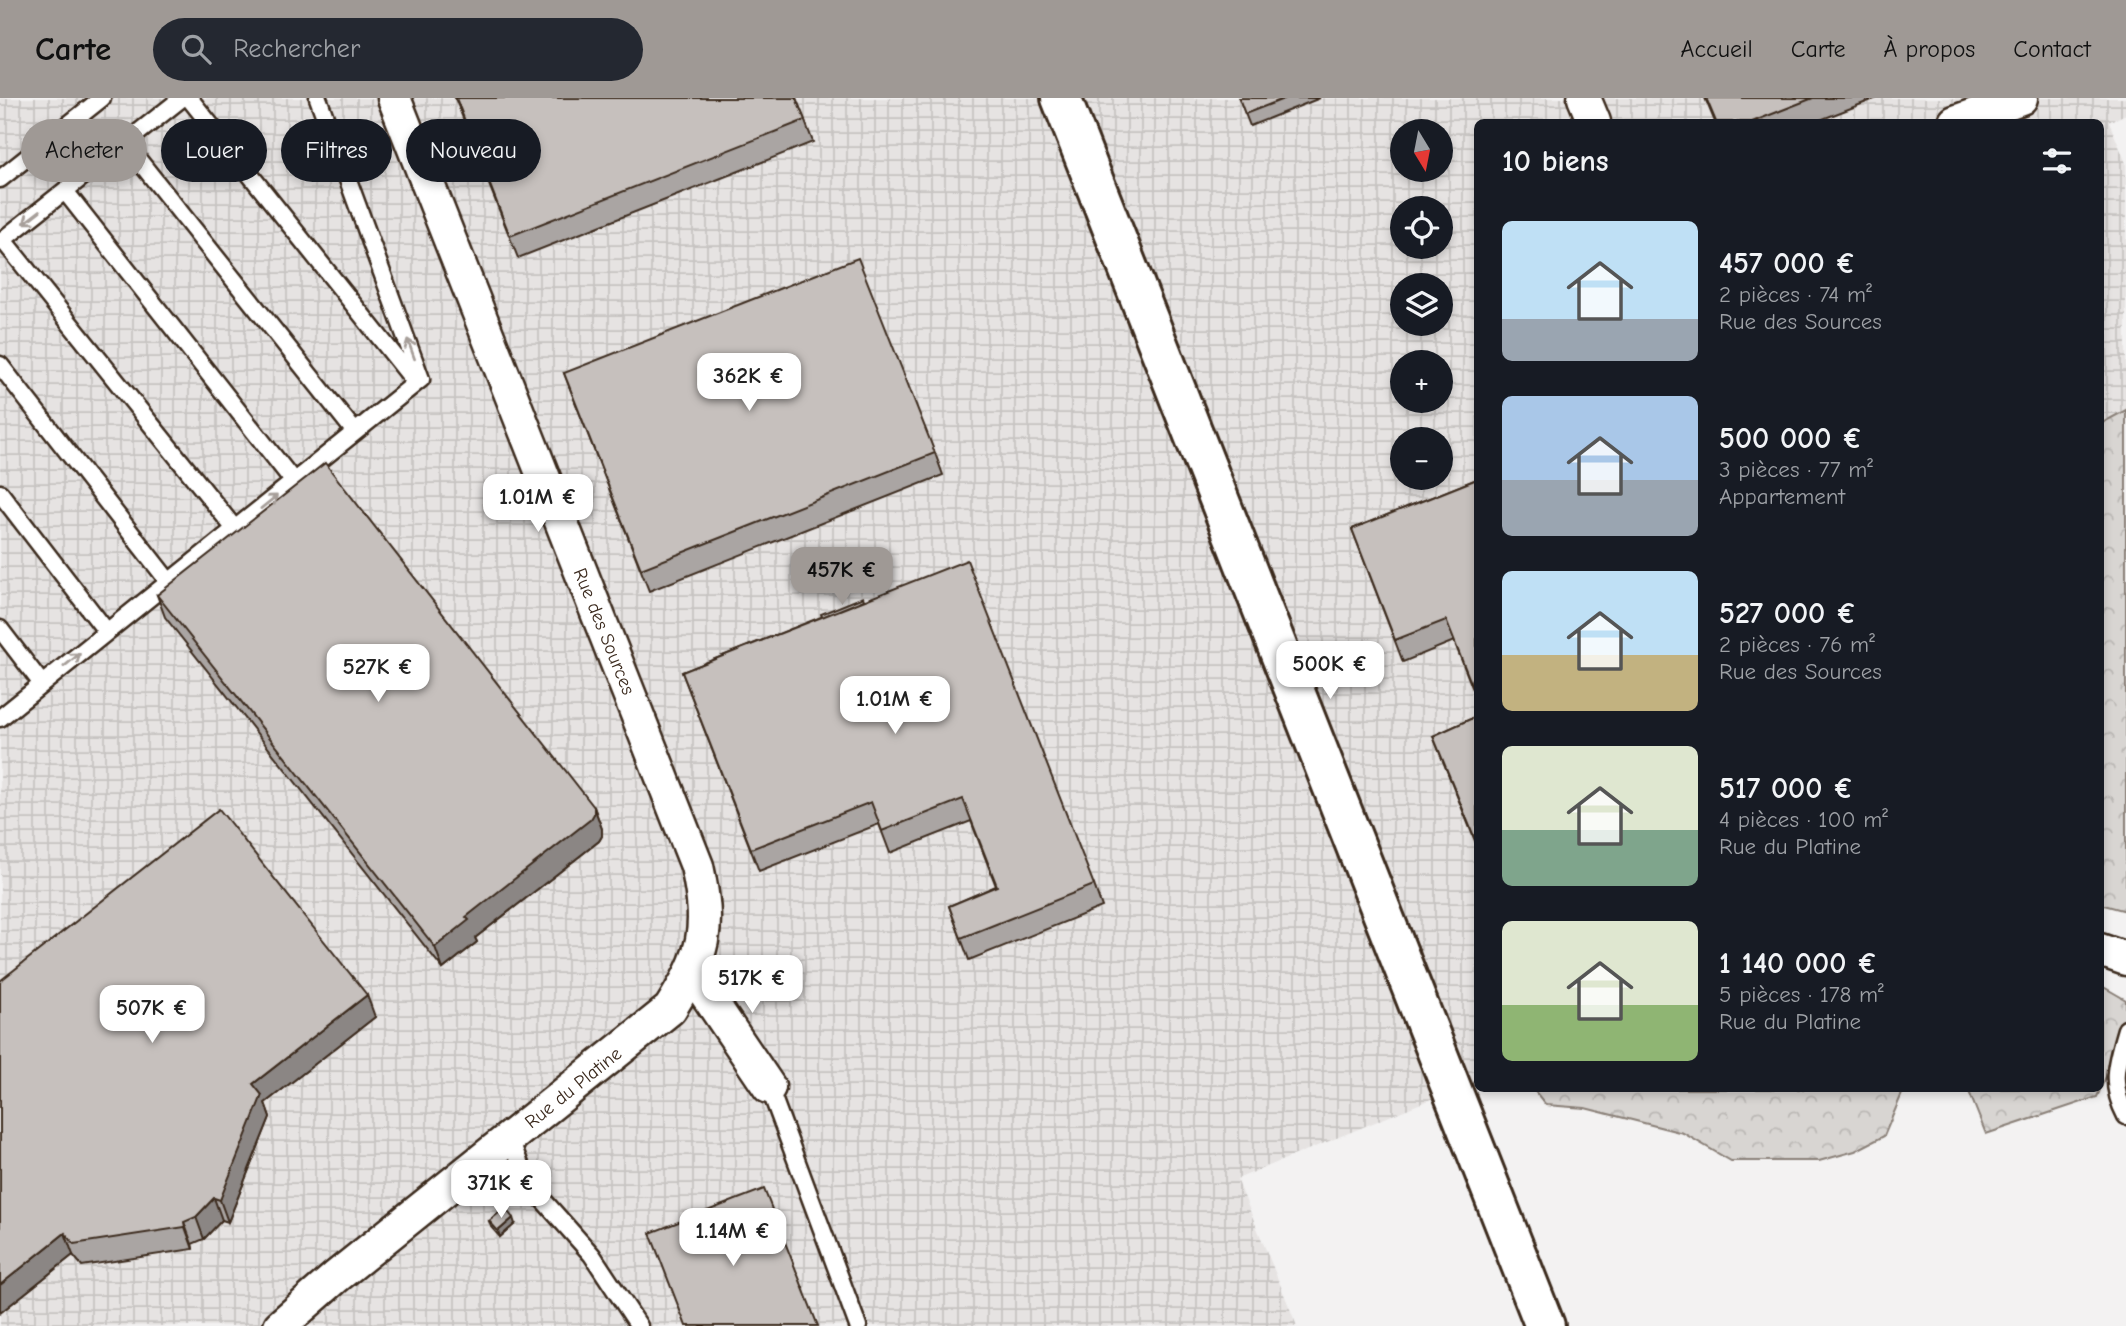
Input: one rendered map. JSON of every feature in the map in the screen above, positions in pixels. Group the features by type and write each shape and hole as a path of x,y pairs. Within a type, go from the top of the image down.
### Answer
{"street":[{"name":"Rue des Sources","path":"394,98 697,866 705,903 704,933 692,973"},
{"path":"1060,98 1545,1326"},
{"path":"1584,98 1593,119"},
{"path":"1963,119 2021,98"},
{"path":"2104,951 2126,959"},
{"path":"692,973 769,1087"},
{"name":"Rue du Platine","path":"280,1326 509,1136 670,1009 692,973"}],"lane":[{"path":"0,179 102,98"},
{"path":"147,126 182,98"},
{"path":"190,98 416,383"},
{"path":"0,718 421,379 318,98"},
{"path":"147,171 355,432"},
{"path":"76,182 2,241 235,528"},
{"path":"65,191 294,482"},
{"path":"0,365 169,582"},
{"path":"0,492 107,632"},
{"path":"0,629 42,684"},
{"path":"2126,1029 2116,1062 2115,1090 2126,1116"},
{"path":"769,1087 858,1326"},
{"path":"509,1136 527,1182 592,1255 639,1326"}],"shaded area":[{"path":"0,98 2126,98 2126,114 2109,122 2126,163 2126,410 2104,422 2104,119 1474,119 1474,1081 1237,1179 1297,1326 0,1326"}],"green space":[{"path":"2126,410 2126,911 2104,905 2104,422"},
{"path":"2104,987 2126,1000 2126,1031 2104,1081"},
{"path":"1535,1092 1903,1092 1884,1136 1855,1151 1819,1161 1731,1161 1683,1133 1585,1108 1546,1105"},
{"path":"1969,1092 2099,1092 2097,1097 1986,1134"}],"building":[{"path":"456,98 796,98 805,120 510,236 489,182 541,182 541,119 464,119"},
{"path":"1239,98 1286,98 1245,114"},
{"path":"1706,98 1813,98 1760,119 1715,119"},
{"path":"858,258 935,453 641,569 564,373"},
{"path":"325,463 594,807 591,819 466,917 469,920 435,947 157,595"},
{"path":"1474,480 1474,690 1446,620 1395,640 1352,529"},
{"path":"967,560 1094,885 961,938 949,906 997,886 963,799 882,831 871,802 751,849 682,672"},
{"path":"863,597 864,600 822,617 821,614"},
{"path":"1474,717 1474,837 1433,736"},
{"path":"219,809 367,995 253,1084 262,1095 220,1200 214,1198 196,1217 184,1222 185,1227 74,1244 65,1233 0,1285 0,981"},
{"path":"764,1189 818,1326 686,1326 650,1233"},
{"path":"505,1208 513,1218 498,1231 489,1221"}]}
